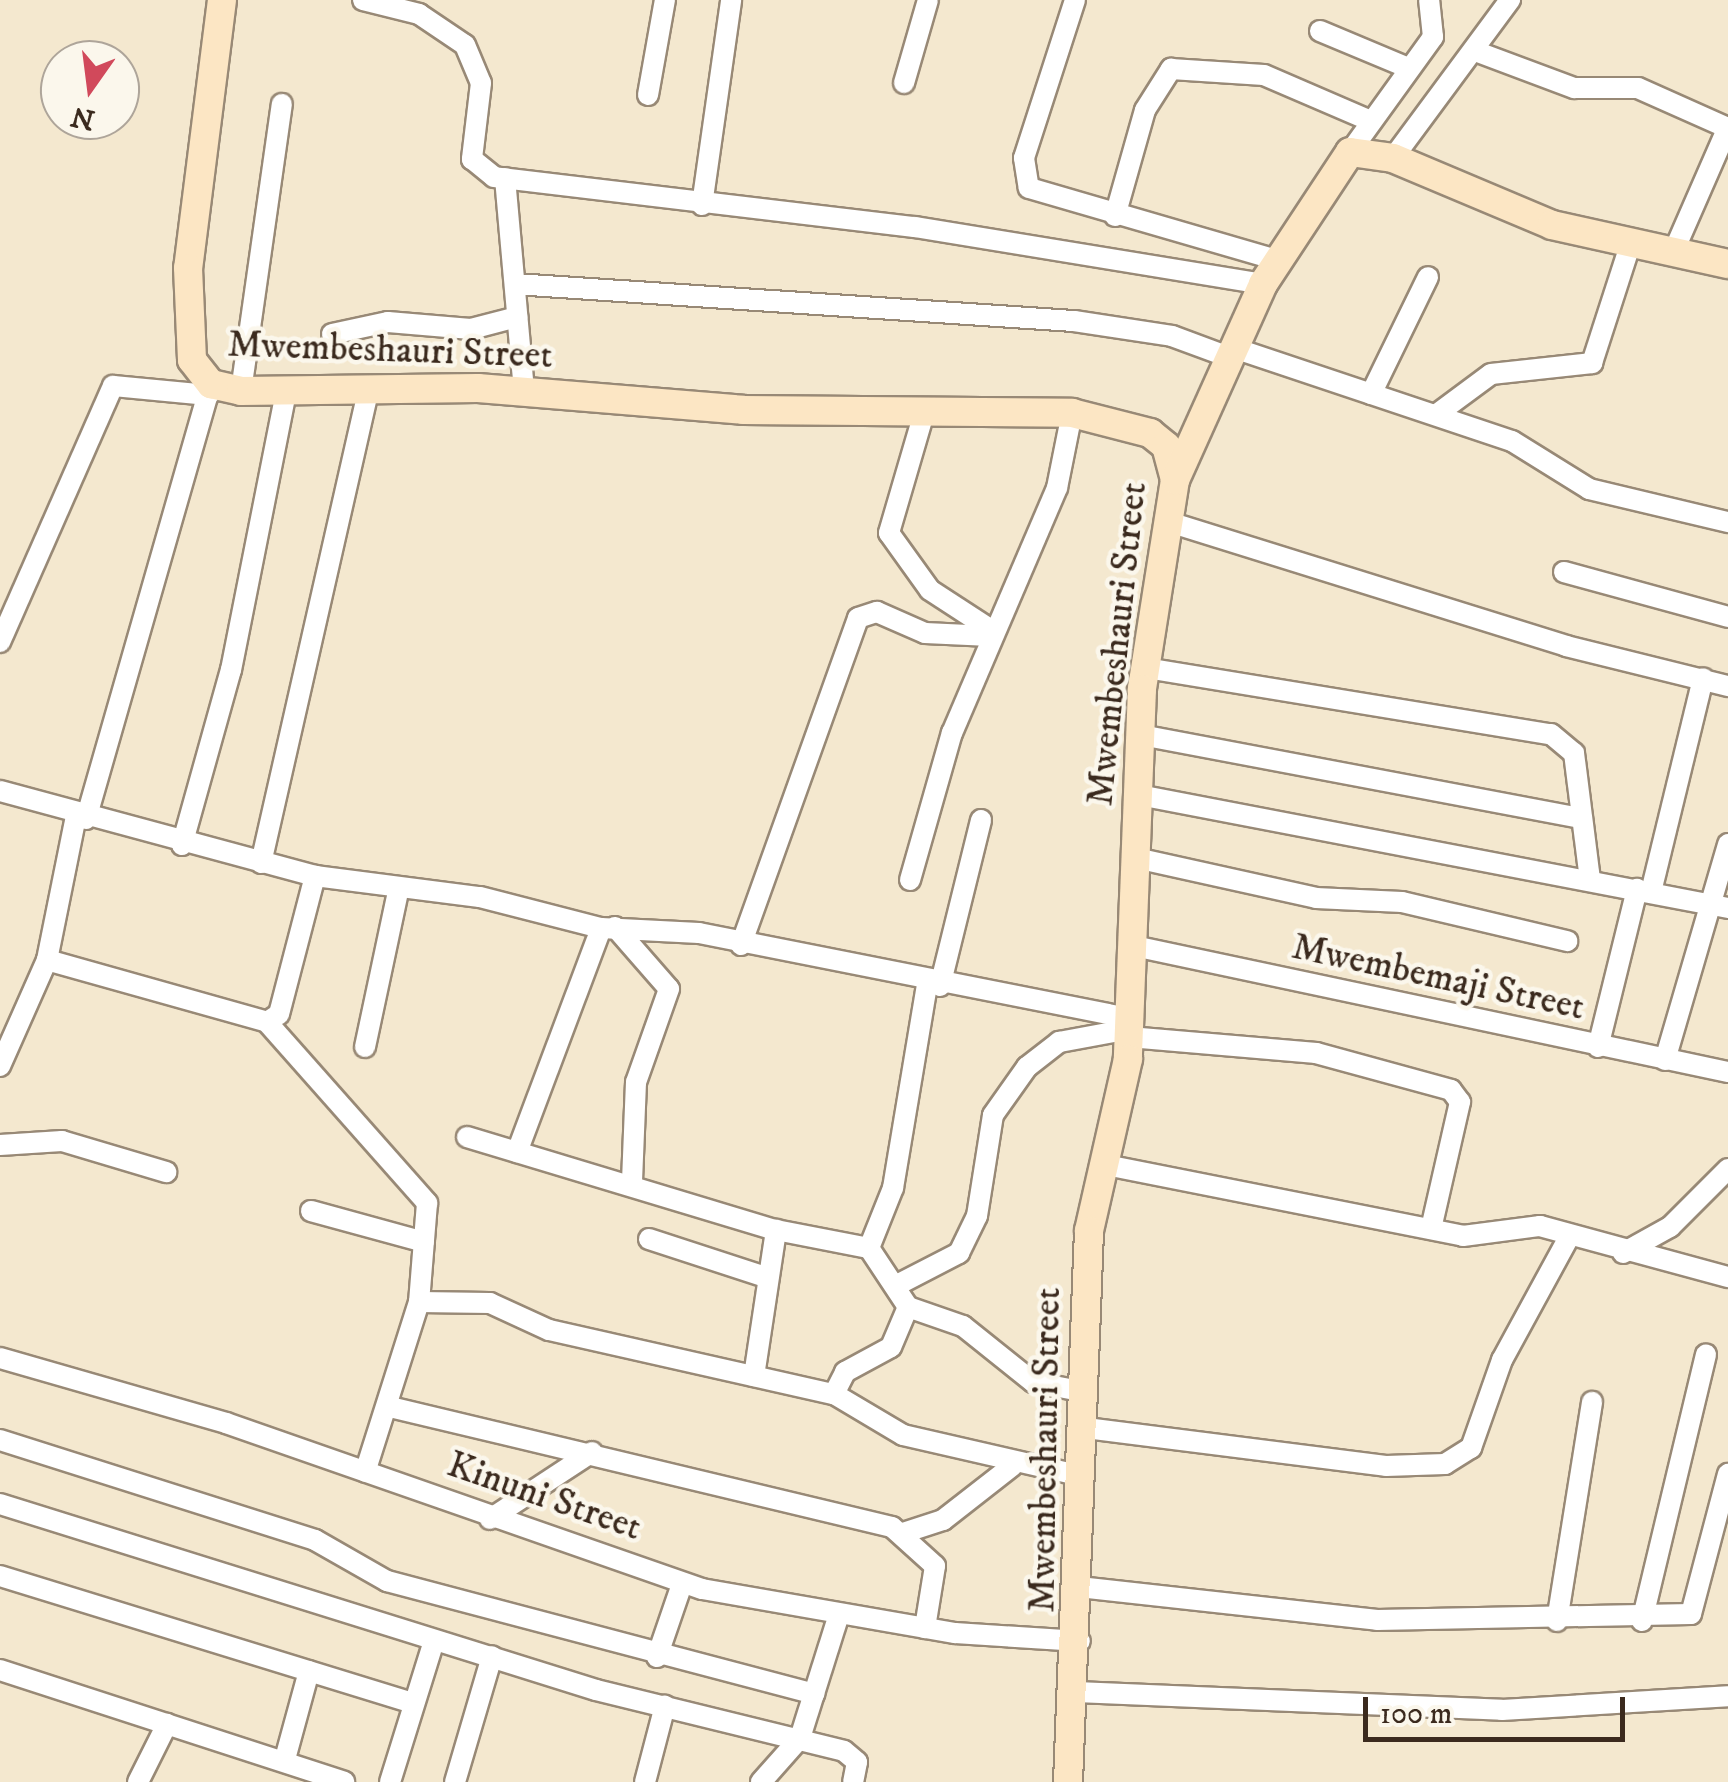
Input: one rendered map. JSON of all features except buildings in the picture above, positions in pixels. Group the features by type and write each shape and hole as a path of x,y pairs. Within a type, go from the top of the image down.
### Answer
{"street":[{"name":"Mwembeshauri Street","path":"222,0 188,268 192,360 210,389 524,391 744,410 1072,413 1150,433 1166,446 1175,480 1146,668 1130,1028 1106,1165 1089,1231 1078,1427 1080,1641 1068,1782"},
{"path":"363,0 401,5 437,24 475,58 472,159 506,178 915,227 1262,284"},
{"path":"648,95 665,0"},
{"path":"702,204 731,0"},
{"path":"904,83 928,0"},
{"path":"1075,0 1022,175 1036,194 1277,260"},
{"path":"1175,480 1228,351 1262,284 1406,68 1434,37 1429,0"},
{"path":"1392,158 1510,0"},
{"path":"1320,30 1406,68"},
{"path":"1475,51 1574,88 1638,88 1728,128 1673,254"},
{"path":"1115,216 1146,110 1172,69 1264,76 1372,121"},
{"path":"241,391 282,104"},
{"path":"1350,152 1392,158 1552,225 1728,264"},
{"path":"506,178 524,391"},
{"path":"1438,414 1491,374 1592,363 1630,244"},
{"path":"1370,394 1428,277"},
{"path":"516,284 1074,321 1140,329 1438,414 1512,442 1589,489 1728,522"},
{"path":"332,334 388,322 471,329 517,316"},
{"path":"0,1066 47,960 81,818 210,389 113,386 3,629"},
{"path":"261,864 370,388"},
{"path":"182,845 231,670 286,392"},
{"path":"924,412 889,532 930,590 992,634"},
{"path":"910,880 992,634 1030,564 1072,413"},
{"path":"1169,522 1566,646 1728,686"},
{"path":"1564,572 1728,617"},
{"path":"741,945 858,618 876,612 925,634 992,634"},
{"path":"1146,668 1551,734 1574,752 1590,879"},
{"path":"1598,1047 1703,678"},
{"path":"1141,735 1580,818"},
{"path":"0,792 182,845 315,876 398,892 480,897 608,928 658,926 1130,1028 1316,1053 1451,1090 1460,1102 1431,1229"},
{"path":"1138,795 1719,906"},
{"path":"869,1248 892,1188 934,984 982,820"},
{"path":"1665,1060 1719,906 1728,844"},
{"path":"1136,858 1316,898 1402,902 1567,941"},
{"path":"268,1022 278,1014 315,876"},
{"path":"365,1047 398,892"},
{"path":"517,1152 608,928"},
{"path":"608,928 670,989 636,1082 632,1181"},
{"name":"Mwembemaji Street","path":"1134,946 1728,1072"},
{"path":"47,960 268,1022 394,1173 418,1184 427,1203 419,1302 390,1406 364,1472"},
{"path":"897,1285 958,1253 977,1216 993,1116 1027,1067 1059,1042 1130,1028"},
{"path":"467,1138 632,1181 776,1230 869,1248 908,1307 962,1326 1033,1382 1080,1391"},
{"path":"0,1145 62,1141 166,1172"},
{"path":"1106,1165 1431,1229 1484,1236 1522,1224 1623,1253 1728,1276"},
{"path":"1623,1253 1670,1227 1728,1169"},
{"path":"311,1211 424,1242"},
{"path":"754,1376 776,1230"},
{"path":"1078,1427 1386,1466 1445,1464 1471,1448 1502,1360 1569,1237"},
{"path":"649,1239 768,1278"},
{"path":"419,1302 490,1303 549,1330 834,1394 883,1427 1012,1466 1077,1475"},
{"path":"834,1394 845,1372 891,1348 908,1307"},
{"path":"1642,1621 1706,1355"},
{"name":"Kinuni Street","path":"0,1358 364,1472 682,1584 925,1628 1080,1641"},
{"path":"1558,1621 1592,1402"},
{"path":"390,1406 592,1452 903,1534 935,1566 925,1628"},
{"path":"0,1440 315,1540 387,1581 657,1657 814,1694"},
{"path":"490,1519 592,1452"},
{"path":"903,1534 944,1520 1012,1466"},
{"path":"1079,1587 1377,1620 1642,1621 1695,1612 1728,1474"},
{"path":"0,1504 434,1641 664,1706 800,1738 852,1755 852,1782"},
{"path":"1707,1574 1728,1568"},
{"path":"0,1576 412,1703"},
{"path":"657,1657 682,1584"},
{"path":"761,1782 800,1738 839,1614"},
{"path":"390,1782 434,1641"},
{"path":"456,1782 492,1656"},
{"path":"0,1670 285,1759 344,1782"},
{"path":"285,1759 309,1672"},
{"path":"1076,1692 1502,1710 1728,1696"},
{"path":"645,1782 664,1706"},
{"path":"138,1782 167,1724"}]}
